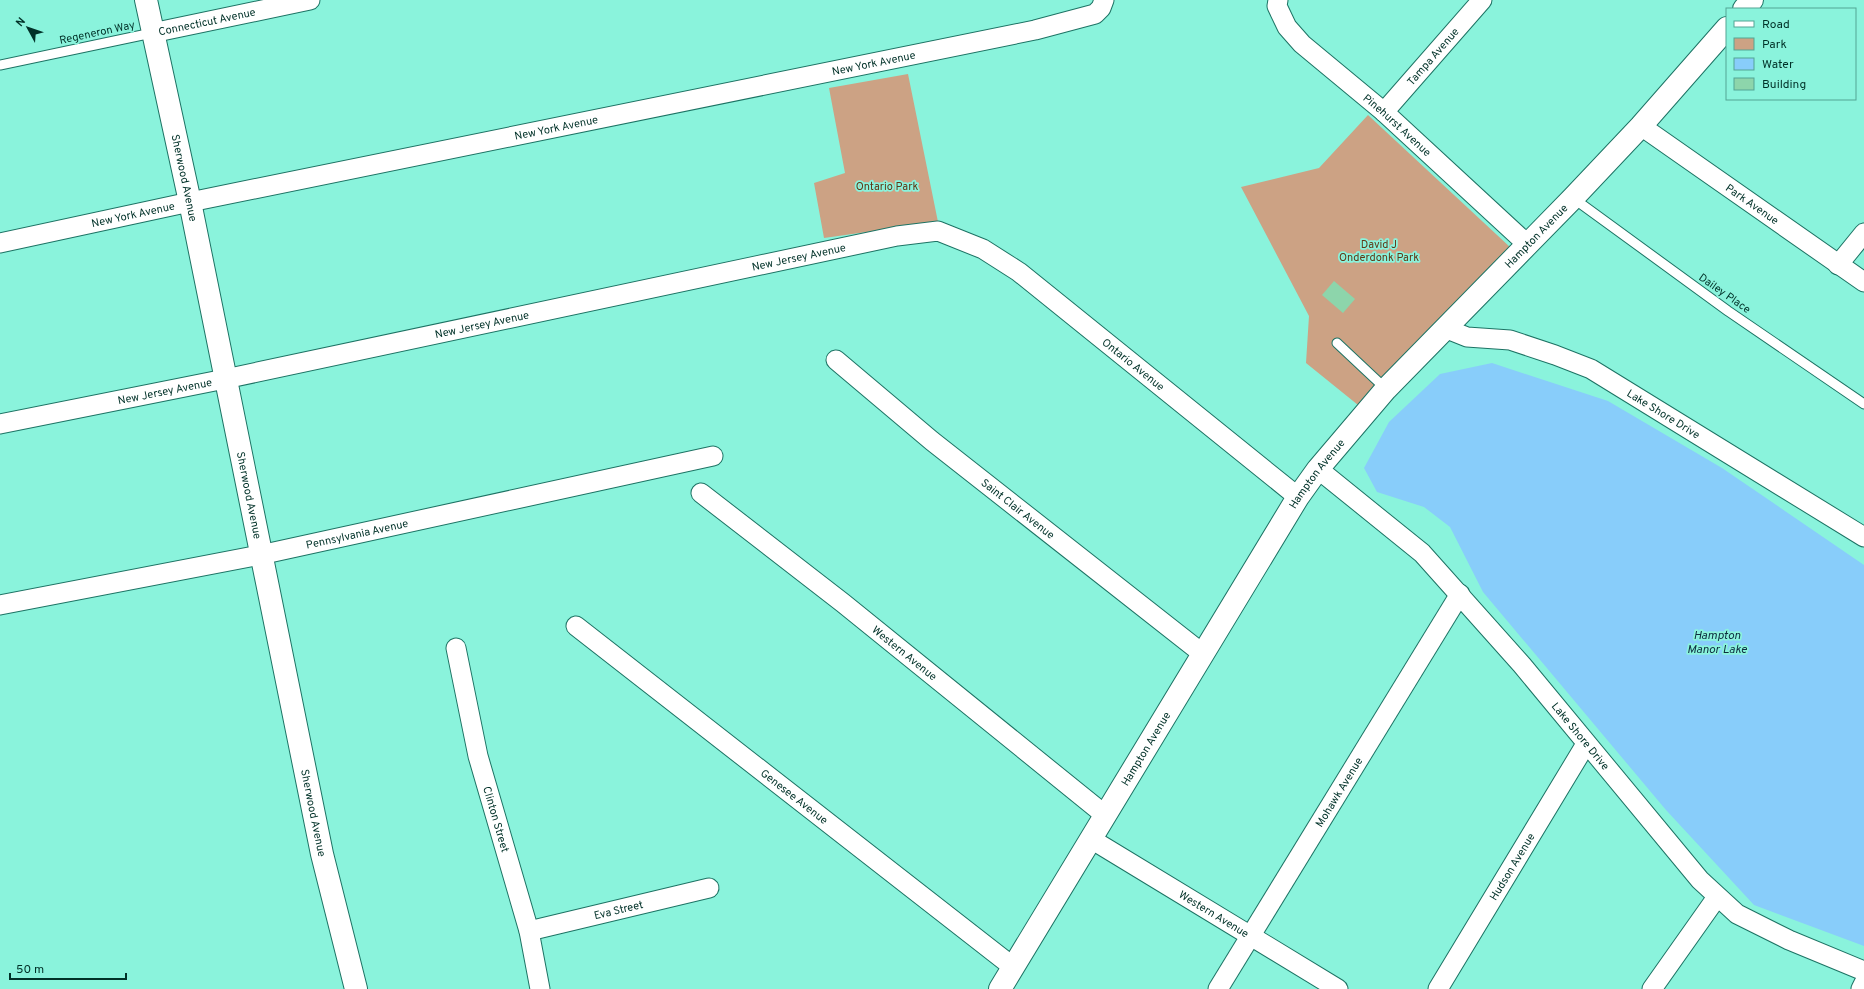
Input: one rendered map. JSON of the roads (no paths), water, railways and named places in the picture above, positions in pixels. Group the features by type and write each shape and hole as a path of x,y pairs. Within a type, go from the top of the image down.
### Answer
{"street":[{"name":"Sherwood Avenue","path":"146,0 190,202 260,555 322,854 356,989"},
{"name":"Connecticut Avenue","path":"152,33 310,0"},
{"name":"New York Avenue","path":"0,243 190,202 1035,30 1095,14 1101,8 1104,0"},
{"name":"Pinehurst Avenue","path":"1278,0 1277,6 1287,28 1297,38 1384,112 1527,244"},
{"name":"Tampa Avenue","path":"1384,112 1482,0"},
{"path":"1745,8 1752,0"},
{"name":"Hampton Avenue","path":"1000,989 1298,497 1318,469 1386,389 1447,329 1527,244 1573,198 1641,126 1726,29"},
{"name":"Park Avenue","path":"1641,126 1864,282"},
{"name":"New Jersey Avenue","path":"0,424 225,379 897,236 938,231 962,240"},
{"path":"1838,265 1864,233"},
{"name":"Ontario Avenue","path":"962,240 983,249 1019,272 1298,497"},
{"name":"Lake Shore Drive","path":"1447,329 1467,337 1510,340 1555,355 1590,369 1864,537"},
{"name":"Saint Clair Avenue","path":"836,360 932,442 1203,654"},
{"name":"Pennsylvania Avenue","path":"0,605 260,555 713,456"},
{"name":"Lake Shore Drive","path":"1318,469 1422,553 1522,665 1700,880 1717,897 1737,914 1758,925 1864,971"},
{"name":"Western Avenue","path":"701,493 843,604 1105,815"},
{"name":"Mohawk Avenue","path":"1218,989 1460,594"},
{"name":"Genesee Avenue","path":"576,626 1013,967"},
{"name":"Clinton Street","path":"456,648 478,756 529,931 540,989"},
{"name":"Hudson Avenue","path":"1438,989 1586,744"},
{"name":"Western Avenue","path":"1090,839 1338,989"},
{"name":"Eva Street","path":"529,931 709,888"},
{"path":"1652,989 1717,897"},
{"path":"1861,989 1864,984"}],"lane":[{"name":"Regeneron Way","path":"0,65 152,33"},
{"name":"Dailey Place","path":"1573,198 1722,306 1864,404"},
{"path":"1337,343 1386,389"}],"water":[{"name":"Hampton Manor Lake","path":"1492,363 1608,401 1722,468 1864,565 1864,946 1754,905 1666,810 1483,592 1450,527 1424,507 1377,492 1364,468 1389,422 1440,374"}],"park label":[{"name":"Ontario Park","path":"887,186"},
{"name":"David J Onderdonk Park","path":"1379,250"}]}
